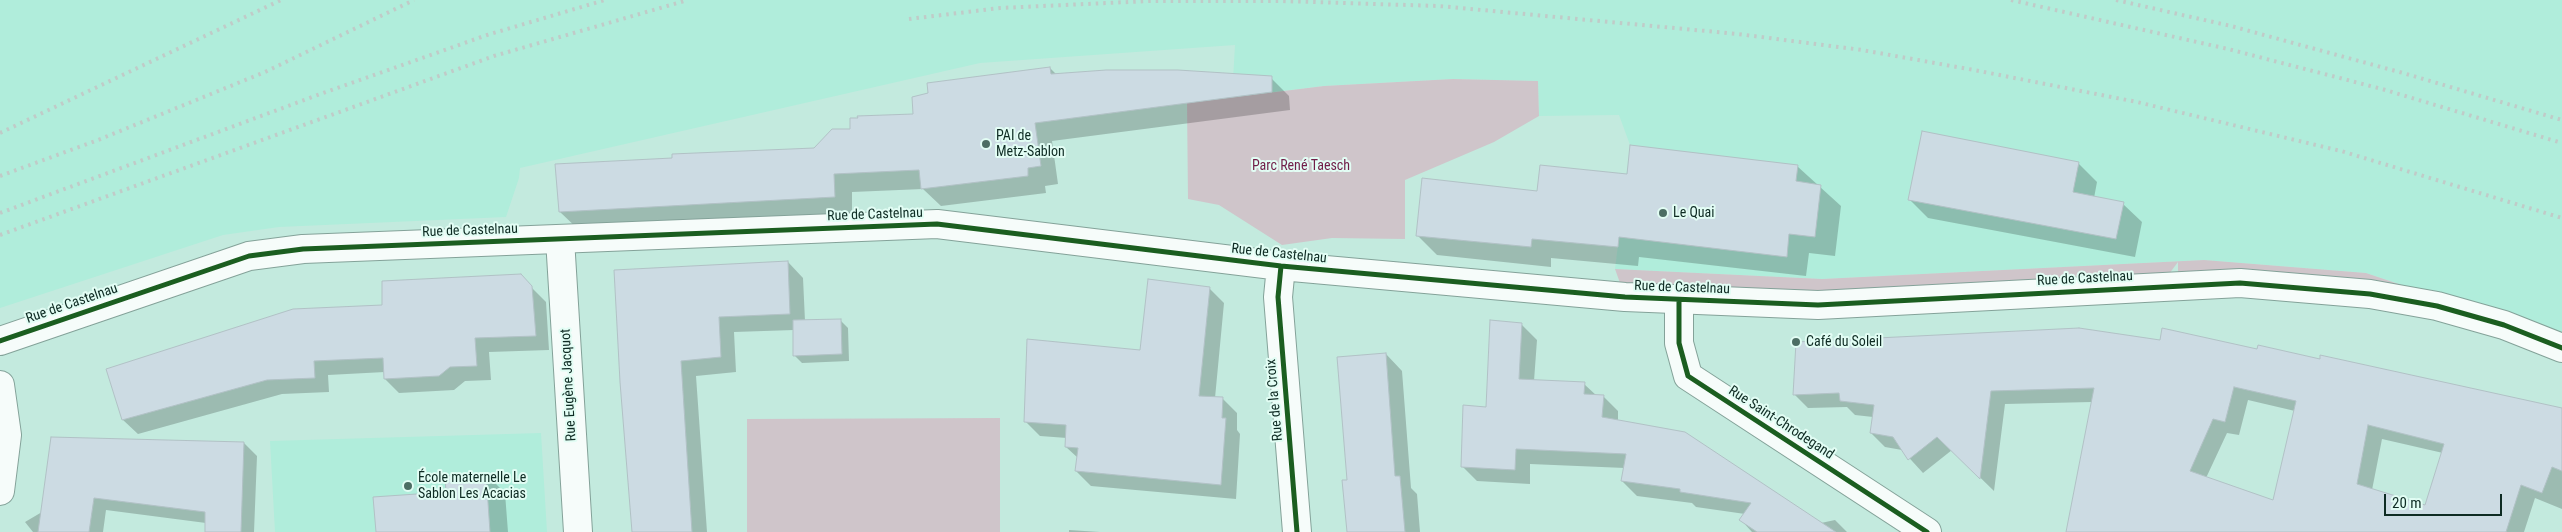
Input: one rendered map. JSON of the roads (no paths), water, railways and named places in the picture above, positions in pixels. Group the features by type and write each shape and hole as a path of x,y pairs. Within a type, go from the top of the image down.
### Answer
{"street":[{"name":"Rue de Castelnau","path":"0,341 249,256 303,249 937,224 1281,266 1625,297 1679,300 1818,305 2240,283 2370,294 2437,306 2504,325 2562,348"},
{"name":"Rue Eugène Jacquot","path":"560,239 578,532"},
{"name":"Rue de la Croix","path":"1281,266 1278,297 1297,532"},
{"name":"Rue Saint-Chrodegand","path":"1679,300 1678,343 1688,376 1927,532"},
{"path":"0,385 7,435 0,491"}],"railway":[{"path":"0,133 281,0"},
{"path":"0,176 98,140 265,72 414,0"},
{"path":"0,213 323,93 487,35 605,0"},
{"path":"0,235 494,56 688,0"},
{"path":"2011,0 2228,49 2382,89 2562,143"},
{"path":"2116,0 2231,26 2403,73 2562,120"},
{"path":"909,19 1000,8 1150,1 1281,1 1439,6 1738,34 1862,50 2137,102 2341,151 2562,218"}],"place":[{"name":"PAI de Metz-Sablon","path":"986,144"},
{"name":"Le Quai","path":"1663,213"},
{"name":"Café du Soleil","path":"1796,342"},
{"name":"École maternelle Le Sablon Les Acacias","path":"408,486"}],"park label":[{"name":"Parc René Taesch","path":"1301,166"}]}
